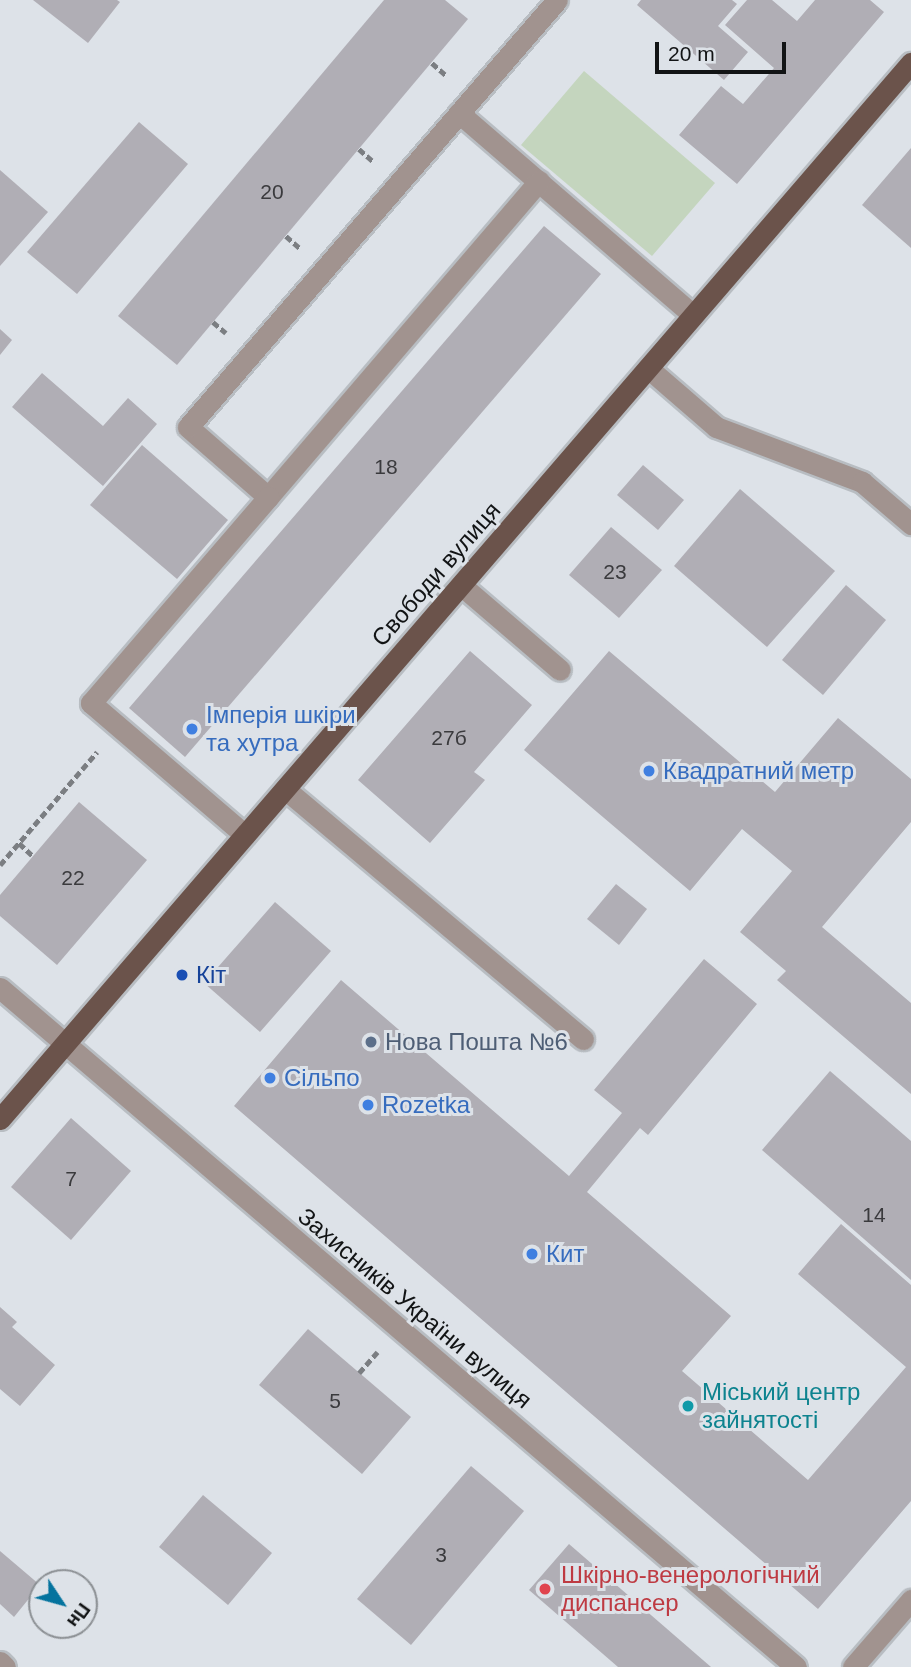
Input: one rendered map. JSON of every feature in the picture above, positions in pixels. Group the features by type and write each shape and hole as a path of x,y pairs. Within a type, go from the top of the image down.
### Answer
{"main road":[{"name":"Свободи вулиця","path":"0,1119 911,63"}],"street":[{"path":"268,496 188,427 557,0"},
{"path":"459,113 693,315"},
{"path":"245,835 91,703 539,181"},
{"path":"648,368 716,427 862,482 911,524"},
{"path":"461,585 560,670"},
{"path":"285,789 583,1039"},
{"name":"Захисників України вулиця","path":"0,988 796,1667"},
{"path":"853,1667 911,1600"},
{"path":"0,1662 5,1667"}],"path":[{"path":"0,866 119,727"},
{"path":"19,843 33,856"}],"green space":[{"path":"584,71 715,183 652,256 521,145"}],"building":[{"path":"33,0 117,0 120,2 88,43"},
{"path":"384,0 445,0 468,19 177,365 118,316"},
{"path":"641,0 732,0 737,4 718,26 748,52 724,80 637,5"},
{"path":"747,0 772,0 797,21 815,0 870,0 884,12 737,184 679,135 721,86 743,104 774,68 725,25"},
{"path":"139,122 188,164 77,294 27,252"},
{"path":"911,148 911,248 862,205"},
{"path":"0,170 48,212 0,266"},
{"path":"544,226 601,274 185,757 129,708"},
{"path":"0,329 12,340 0,355"},
{"path":"42,373 103,426 128,398 157,424 103,486 12,407"},
{"path":"142,445 228,520 177,579 90,505"},
{"path":"643,465 684,500 658,530 617,495"},
{"path":"740,489 835,571 767,647 674,566"},
{"path":"611,527 662,570 619,618 569,575"},
{"path":"846,585 886,620 823,695 782,660"},
{"path":"470,651 532,705 474,772 485,780 430,843 358,780"},
{"path":"609,651 775,792 838,718 911,779 911,822 822,927 911,1003 911,1094 777,980 786,971 740,932 792,871 742,829 690,891 524,750"},
{"path":"79,802 147,860 57,965 0,916 0,895"},
{"path":"616,884 647,909 619,945 587,919"},
{"path":"275,902 331,951 260,1032 204,983"},
{"name":"Кит","path":"704,959 757,1004 648,1135 640,1128 587,1192 731,1316 682,1371 808,1480 906,1367 798,1274 841,1224 911,1285 911,1501 818,1609 234,1106 341,980 569,1176 622,1113 594,1090"},
{"path":"830,1071 911,1141 911,1280 762,1150"},
{"path":"71,1118 131,1171 71,1240 11,1187"},
{"path":"0,1307 17,1322 12,1327 55,1365 20,1406 0,1389"},
{"path":"308,1329 411,1417 362,1474 259,1385"},
{"path":"471,1466 524,1511 411,1645 357,1599"},
{"path":"203,1495 272,1553 228,1605 159,1547"},
{"path":"569,1544 711,1667 618,1667 529,1590"},
{"path":"0,1551 28,1575 28,1600 14,1617 0,1604"}],"place":[{"name":"Імперія шкіри та хутра","path":"192,729"},
{"name":"Квадратний метр","path":"649,771"},
{"name":"Кіт","path":"182,975"},
{"name":"Нова Пошта №6","path":"371,1042"},
{"name":"Сільпо","path":"270,1078"},
{"name":"Rozetka","path":"368,1105"},
{"name":"Кит","path":"532,1254"},
{"name":"Міський центр зайнятості","path":"688,1406"},
{"name":"Шкірно-венерологічний диспансер","path":"545,1589"}]}
